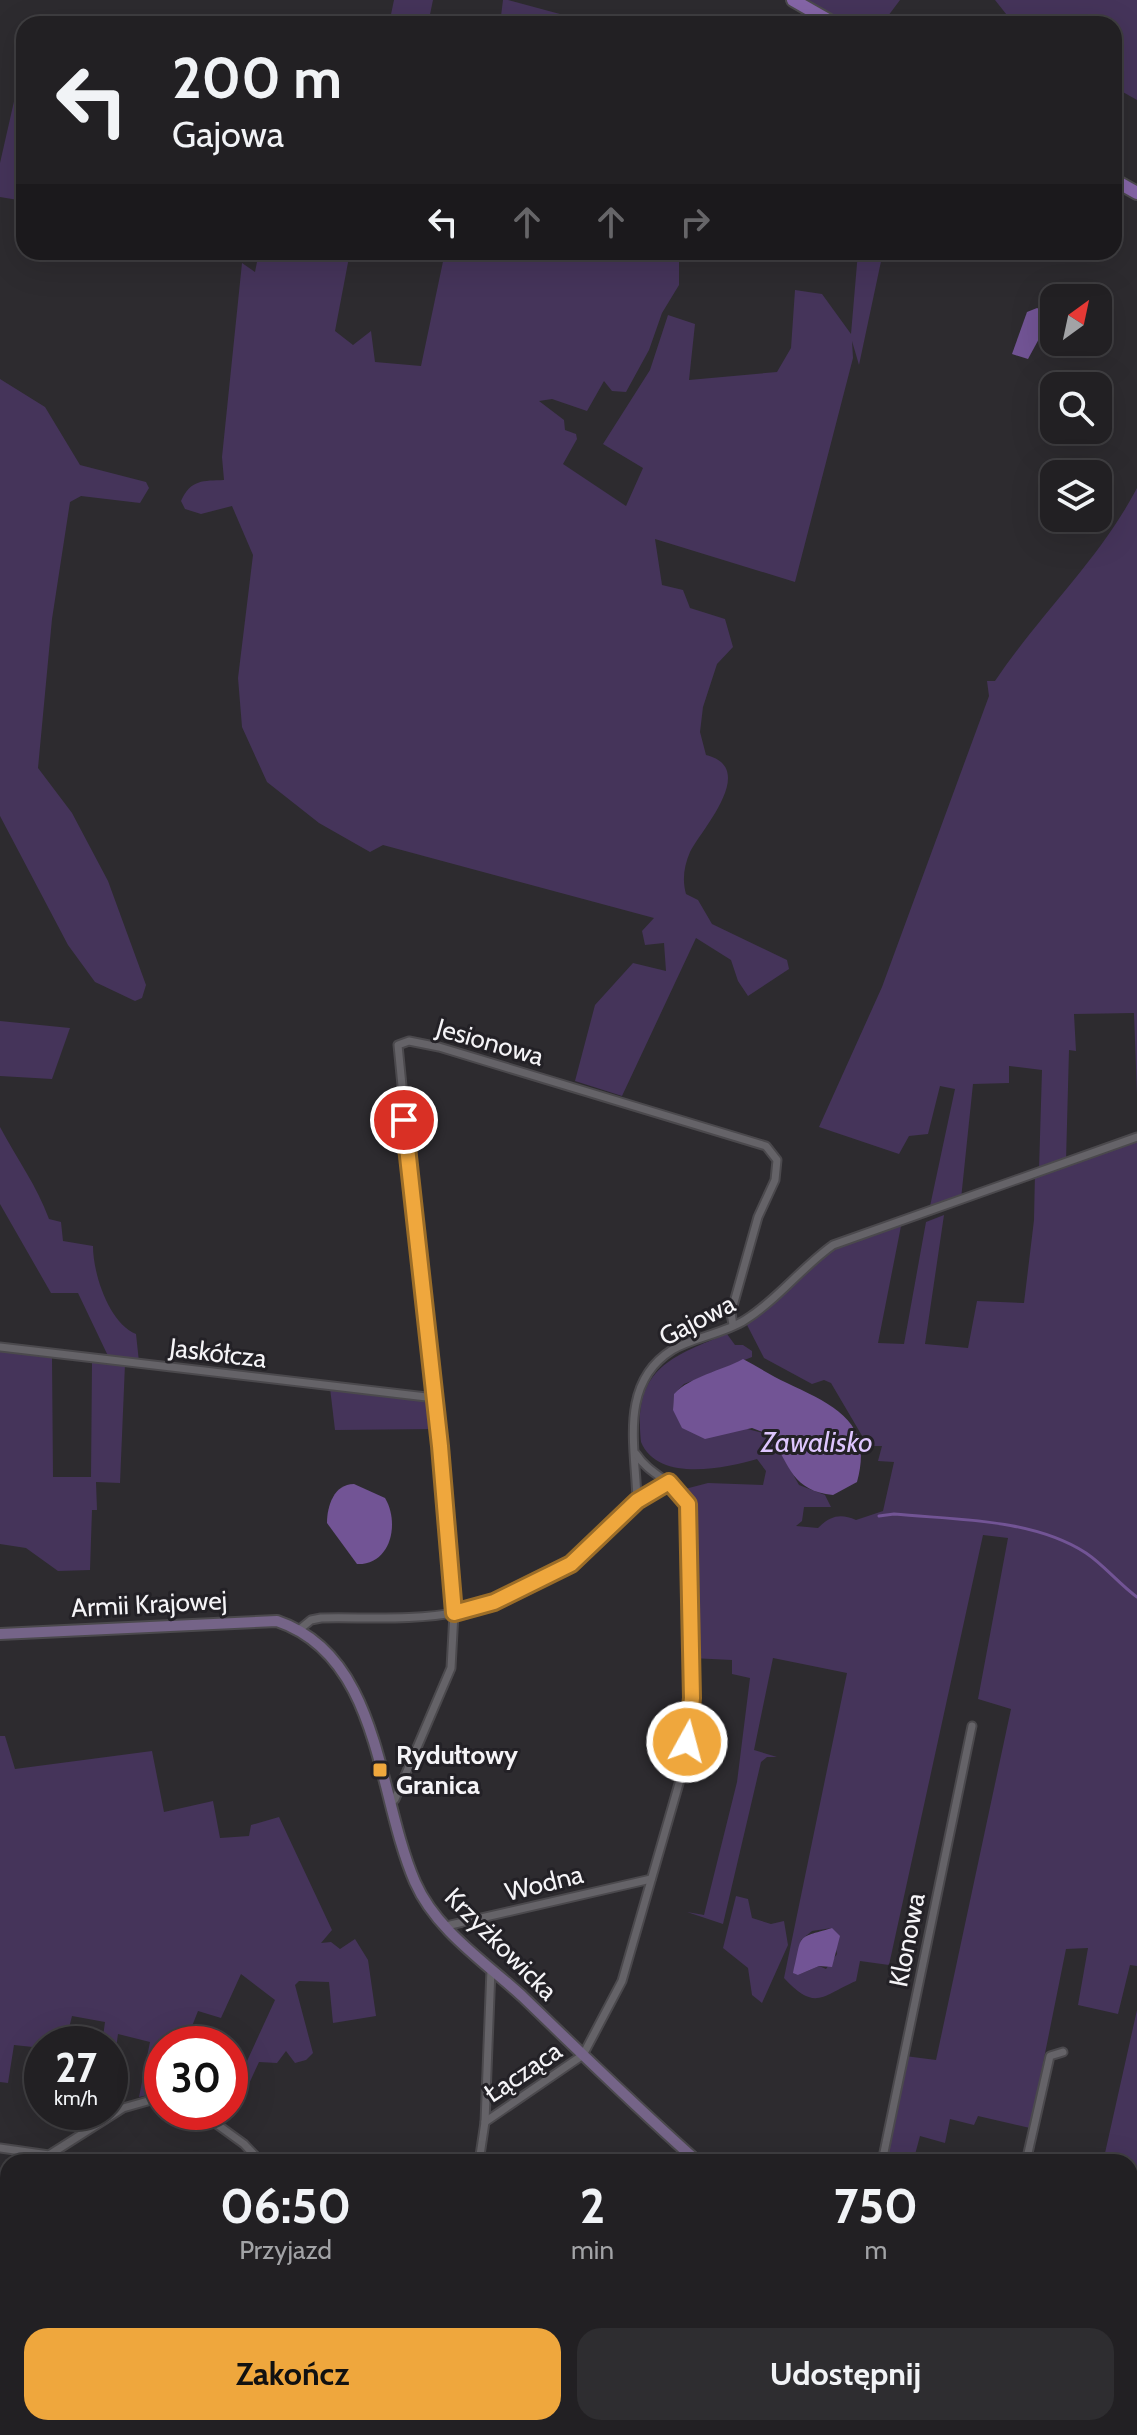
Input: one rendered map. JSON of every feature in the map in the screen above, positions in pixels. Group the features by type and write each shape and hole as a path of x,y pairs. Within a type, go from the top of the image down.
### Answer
{"main road":[{"path":"793,0 821,16"}],"street":[{"name":"Jesionowa","path":"388,1805 395,1799 451,1668 454,1613 397,1060 398,1045 405,1041 439,1047 766,1146 774,1154 778,1168 758,1217 731,1313 733,1325"},
{"name":"Gajowa","path":"637,1501 634,1400 650,1370 672,1350 745,1321 810,1261 833,1245 1137,1137"},
{"name":"Jaskółcza","path":"0,1347 433,1397"},
{"path":"583,2055 622,1981 680,1780 692,1698 688,1504 669,1482 644,1466 636,1454"},
{"path":"300,1629 311,1620 321,1618 454,1613 494,1602 571,1564 637,1501 669,1482"},
{"name":"Armii Krajowej","path":"0,1634 256,1621 277,1621 300,1629"},
{"name":"Krzyżkowicka","path":"300,1629 333,1656 349,1681 369,1734 388,1805 422,1897 446,1926 689,2154"},
{"name":"Klonowa","path":"884,2154 972,1726"},
{"name":"Wodna","path":"446,1926 651,1879"},
{"path":"480,2154 485,2122 491,1969"},
{"path":"1028,2154 1050,2056 1063,2052"},
{"name":"Łącząca","path":"485,2122 583,2055"},
{"path":"51,2154 123,2108 144,2102"},
{"path":"225,2130 253,2154"},
{"path":"0,2148 42,2154"}],"shaded area":[{"path":"394,0 433,0 430,16 391,16"},
{"path":"503,0 508,0 567,16 501,16"},
{"path":"796,0 900,0 888,16 822,16"},
{"path":"995,0 1137,0 1137,100 1122,92 1122,16 1008,16"},
{"path":"15,97 16,200 0,197 0,163"},
{"path":"257,260 348,260 335,331 353,345 371,331 375,362 421,366 443,260 679,262 679,285 662,313 649,350 626,392 612,391 604,381 587,411 552,399 539,401 564,420 565,430 576,434 577,439 563,464 626,506 643,468 603,444 650,370 668,315 695,324 689,380 777,372 791,348 795,290 822,294 851,334 857,260 881,260 859,365 852,341 853,358 795,582 655,539 662,585 683,590 690,608 725,619 733,647 717,664 703,707 700,732 706,755 721,762 727,773 727,786 714,815 688,857 684,878 686,894 698,900 712,924 787,960 789,969 748,996 738,981 731,960 696,938 622,1096 575,1081 595,1005 633,963 666,971 664,943 645,945 642,931 654,918 383,845 370,852 319,823 267,782 242,727 238,678 253,555 232,506 201,514 185,509 181,501 193,485 224,480 222,457 242,263 255,272"},
{"path":"0,379 45,407 80,465 146,482 149,488 140,503 81,496 70,502 52,619 38,768 72,813 108,881 146,985 142,998 135,1001 95,982 68,945 0,816"},
{"path":"1137,488 1137,1095 1134,1013 1074,1014 1076,1051 1069,1050 1066,1161 1137,1137 1137,1966 1130,1965 1118,2014 1078,2005 1088,1948 1066,1949 1030,2128 978,2116 974,2125 950,2119 945,2143 920,2136 915,2154 884,2154 905,2056 936,2060 1011,1709 978,1699 1008,1538 983,1535 889,1965 860,1961 856,1981 826,1996 812,1998 795,1989 784,1978 847,1673 773,1658 754,1750 777,1757 767,1757 761,1762 723,1924 687,1912 704,1915 737,1782 750,1678 732,1674 732,1660 691,1658 695,1517 685,1489 708,1483 763,1485 766,1471 757,1459 694,1469 662,1463 650,1455 641,1442 640,1418 649,1382 659,1370 688,1350 727,1334 735,1345 743,1345 752,1351 752,1357 684,1384 674,1394 673,1410 771,1435 799,1485 825,1495 831,1507 804,1507 802,1521 796,1526 818,1528 831,1518 840,1516 856,1520 883,1511 894,1462 878,1461 882,1446 868,1446 831,1383 824,1380 812,1384 764,1358 745,1321 833,1245 902,1221 878,1343 904,1344 926,1222 944,1215 925,1344 968,1348 977,1301 1024,1303 1034,1220 1035,1172 1039,1170 1042,1070 1009,1066 1009,1083 973,1084 961,1199 929,1211 955,1089 940,1086 928,1134 909,1136 899,1154 819,1127 882,987 989,696 987,681 995,681 1112,532","holes":["832,1928 837,1954 826,1969 819,1966 798,1975 801,1940 812,1931"]},
{"path":"0,1021 70,1028 52,1079 0,1076"},
{"path":"0,1127 49,1219 61,1222 63,1241 93,1246 104,1296 118,1320 136,1334 139,1362 109,1358 78,1293 51,1293 0,1204"},
{"path":"0,1350 52,1358 53,1477 91,1477 92,1362 125,1364 120,1483 96,1482 97,1510 92,1510 90,1570 58,1571 26,1548 0,1544"},
{"path":"330,1388 432,1401 436,1429 335,1430"},
{"path":"0,1736 5,1736 15,1769 152,1751 164,1812 213,1801 220,1838 249,1836 251,1825 279,1817 332,1930 321,1943 331,1942 340,1949 355,1939 368,1960 376,2016 333,2023 329,1982 299,1981 295,1985 313,2053 306,2060 295,2063 286,2051 277,2063 259,2062 248,2086 248,2059 275,2000 241,1974 221,2018 198,2011 192,2026 144,2026 144,2040 128,2036 128,2026 104,2026 105,2022 72,2016 70,2026 24,2026 24,2046 14,2045 8,2083 0,2082"},
{"path":"736,1896 748,1899 752,1918 771,1924 784,1921 788,1945 762,2003 752,1995 748,1968 723,1948"},
{"path":"1137,2010 1137,2154 1105,2154"},
{"path":"144,2072 144,2096 139,2097"}],"water":[{"path":"1040,309 1040,337 1028,359 1012,354 1027,312"},
{"name":"Zawalisko","path":"743,1359 820,1399 846,1418 860,1444 857,1482 833,1495 820,1493 794,1475 771,1435 752,1428 705,1439 682,1428 673,1410 674,1394 698,1378"},
{"path":"354,1484 385,1498 392,1519 392,1530 385,1550 378,1558 357,1564 327,1523 333,1497 341,1488"},
{"path":"832,1928 840,1936 832,1967 819,1966 798,1975 793,1973 802,1940"}],"waterway":[{"path":"879,1516 894,1514 967,1520 1042,1533 1086,1553 1137,1597"}],"place":[{"name":"Rydułtowy Granica","path":"380,1770"}],"route":[{"path":"404,1120 440,1446 454,1613 494,1602 571,1564 637,1501 669,1482 682,1493 688,1504 692,1698 687,1742"}]}
